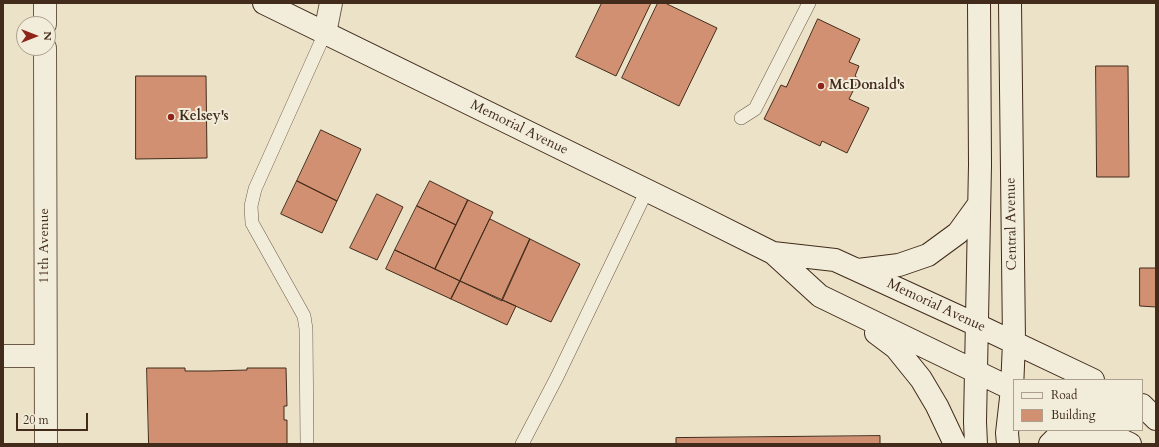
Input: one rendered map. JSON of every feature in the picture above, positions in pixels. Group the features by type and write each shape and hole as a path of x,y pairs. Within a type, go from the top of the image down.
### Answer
{"main road":[{"path":"45,3 45,16"},
{"name":"Memorial Avenue","path":"264,3 773,253 820,296 1013,390"},
{"path":"324,33 331,3"},
{"path":"976,444 979,204 979,3"},
{"name":"Central Avenue","path":"1010,3 1013,379"},
{"name":"11th Avenue","path":"45,56 46,444"},
{"path":"857,270 899,265 928,254 958,233 979,204"},
{"name":"Memorial Avenue","path":"773,253 835,260 977,324 1091,379"},
{"path":"847,309 896,348 921,379 937,406 954,444"},
{"path":"3,356 45,356"},
{"name":"Central Avenue","path":"1008,444 1007,433 1013,390"},
{"path":"1143,406 1156,419"},
{"path":"1050,444 1055,439 1102,431 1130,444"}],"lane":[{"path":"741,118 755,109 809,3"},
{"path":"306,444 306,329 304,316 252,223 251,206 255,189 324,33"},
{"path":"522,444 557,377 647,190"}],"building":[{"path":"602,3 651,3 616,76 576,57"},
{"path":"658,3 665,3 717,28 679,106 622,78"},
{"name":"McDonald's","path":"818,19 860,39 849,62 859,66 855,76 859,79 849,99 869,108 847,153 822,141 820,146 764,119 781,85 786,87"},
{"path":"1096,66 1128,66 1129,177 1097,177"},
{"name":"Kelsey's","path":"136,76 206,76 207,158 136,159"},
{"path":"321,130 361,149 337,201 297,181"},
{"path":"297,181 337,201 322,233 281,214"},
{"path":"430,181 468,200 456,225 417,206"},
{"path":"377,194 403,207 377,260 350,248"},
{"path":"468,200 493,212 460,281 435,269"},
{"path":"417,206 456,225 435,269 395,250"},
{"path":"490,219 530,239 502,301 460,281"},
{"path":"530,239 580,264 551,322 502,300"},
{"path":"395,250 460,281 451,299 386,269"},
{"path":"1140,268 1156,268 1156,307 1140,306"},
{"path":"460,281 516,306 507,325 451,299"},
{"path":"147,368 185,368 185,371 210,371 247,370 247,368 286,368 287,406 284,406 284,420 287,420 287,444 149,444"},
{"path":"880,436 880,444 676,444 676,438"}],"place":[{"name":"McDonald's","path":"821,86"},
{"name":"Kelsey's","path":"171,117"}]}
